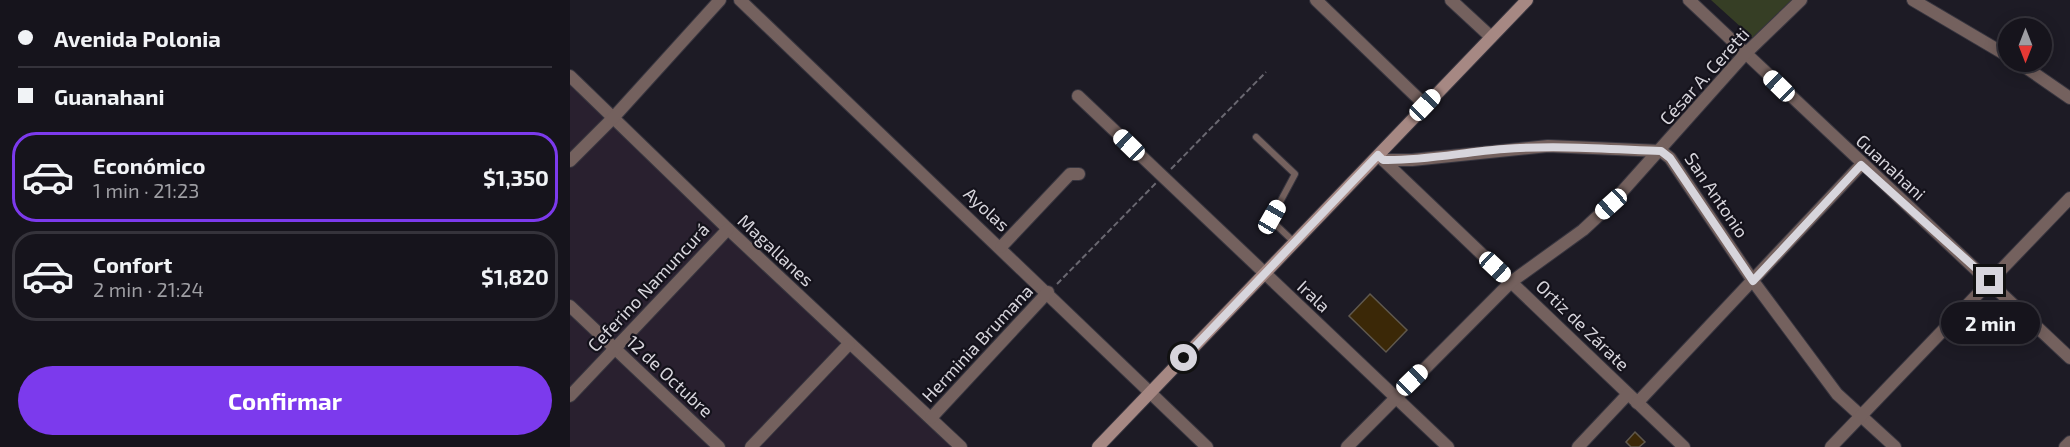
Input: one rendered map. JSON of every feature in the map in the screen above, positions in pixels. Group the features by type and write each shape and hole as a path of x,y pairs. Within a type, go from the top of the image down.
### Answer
{"main road":[{"path":"1098,447 1295,242 1381,157 1425,105 1527,0"}],"street":[{"path":"570,161 613,118 720,0"},
{"name":"Ayolas","path":"740,0 1208,447"},
{"path":"1316,0 1425,105"},
{"path":"1451,0 1491,38"},
{"name":"Guanahani","path":"1689,0 1861,165 1990,281 2070,358"},
{"name":"César A. Ceretti","path":"1347,447 1511,282 1583,230 1611,204 1661,151 1745,54 1801,0"},
{"path":"1913,0 1998,50"},
{"path":"2032,72 2070,98"},
{"name":"Magallanes","path":"570,76 849,344 961,447"},
{"name":"Irala","path":"1078,96 1448,447"},
{"name":"San Antonio","path":"1381,157 1412,160 1499,149 1548,146 1661,151 1670,158 1753,281 1838,394 1860,417 1895,447"},
{"name":"Ortiz de Zárate","path":"1381,157 1684,447"},
{"path":"1578,447 1633,398 1753,281 1861,165"},
{"path":"1000,247 1070,174 1079,174"},
{"path":"1831,447 2070,198"},
{"name":"Ceferino Namuncurá","path":"570,396 728,229"},
{"name":"Herminia Brumana","path":"931,418 1048,292"},
{"name":"12 de Octubre","path":"570,306 719,447"},
{"path":"751,447 849,344"},
{"path":"2065,447 2070,442"}],"lane":[{"path":"1257,137 1295,174 1272,217 1273,222 1295,242"}],"shaded area":[{"path":"570,83 952,447 570,447"}],"green space":[{"path":"1711,0 1793,0 1753,38"}],"building":[{"path":"1370,294 1407,330 1386,352 1349,316"},
{"path":"1635,432 1645,442 1639,447 1631,447 1626,442"}],"route":[{"path":"1184,358 1378,155 1383,160 1412,160 1499,149 1548,146 1661,151 1670,158 1753,281 1861,165 1990,281"}]}
